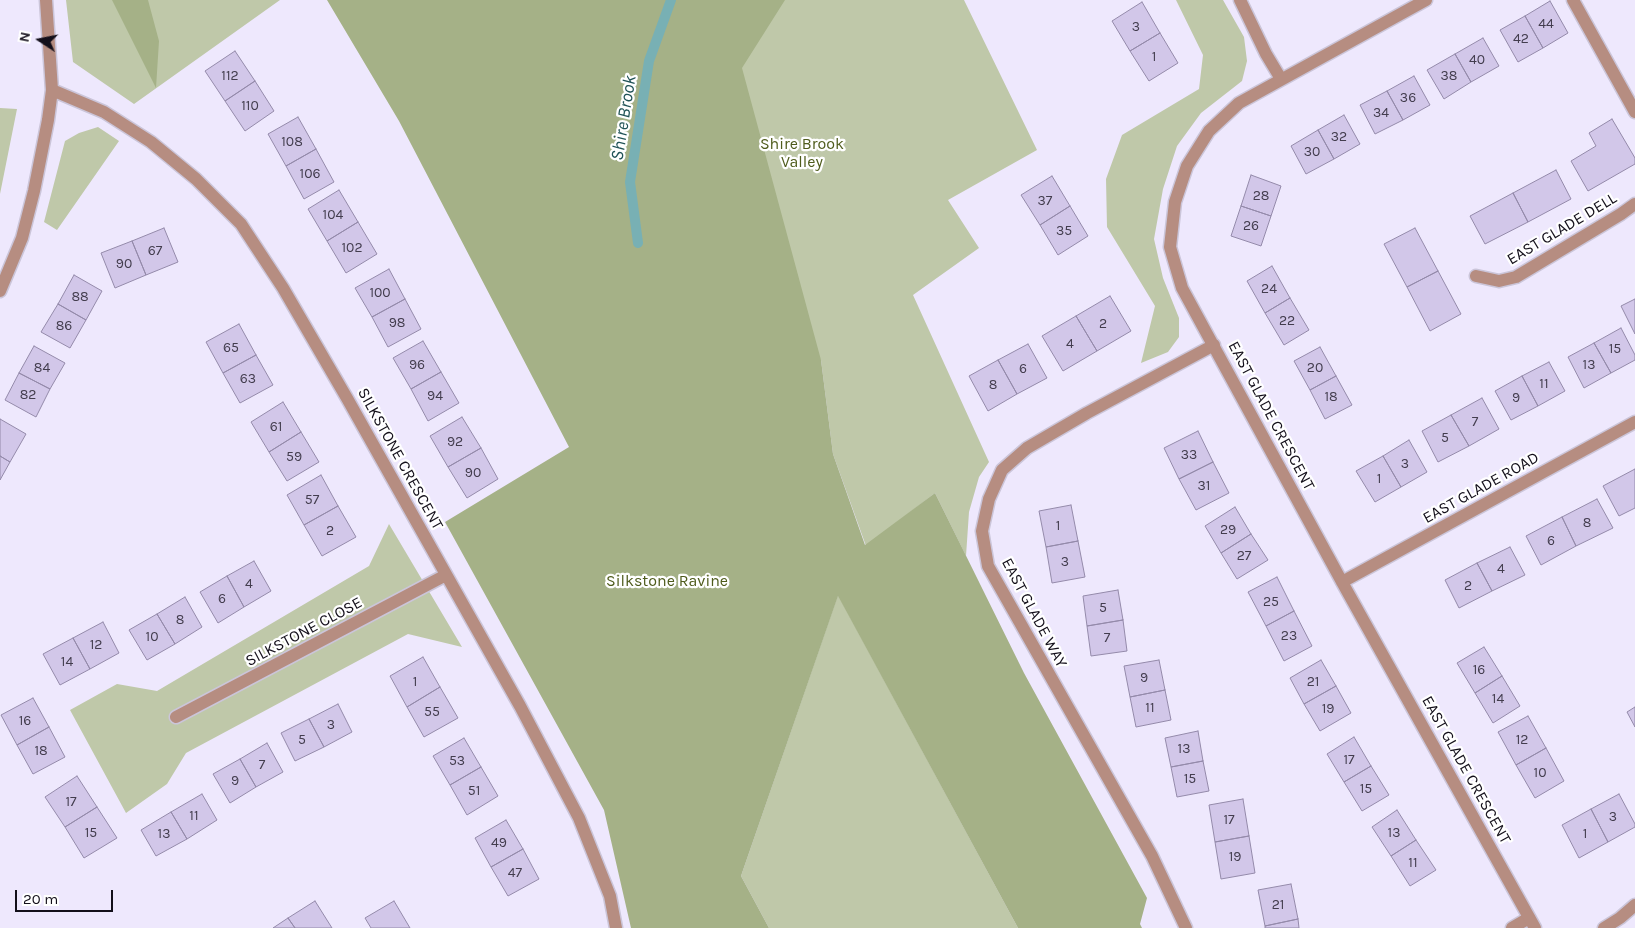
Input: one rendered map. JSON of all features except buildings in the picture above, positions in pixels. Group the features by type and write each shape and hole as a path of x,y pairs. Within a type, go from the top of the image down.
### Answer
{"street":[{"path":"0,291 22,238 45,137 52,90 46,0"},
{"path":"1240,0 1280,79"},
{"name":"EAST GLADE CRESCENT","path":"1426,0 1239,102 1209,131 1187,166 1175,202 1170,247 1182,288 1342,582 1532,923"},
{"path":"1573,0 1635,112"},
{"name":"SILKSTONE CRESCENT","path":"52,90 104,112 151,142 196,179 241,224 287,296 520,706 579,818 610,896 616,928"},
{"name":"EAST GLADE DELL","path":"1476,276 1499,281 1516,277 1635,204"},
{"name":"EAST GLADE WAY","path":"1186,928 1152,856 1016,620 988,566 982,531 988,499 1002,470 1027,448 1087,412 1214,345"},
{"name":"EAST GLADE ROAD","path":"1342,582 1635,422"},
{"name":"SILKSTONE CLOSE","path":"176,717 446,575"},
{"path":"1604,928 1620,918 1635,905"},
{"path":"1512,928 1532,923"}],"green space":[{"path":"66,0 280,0 134,104 73,62"},
{"path":"112,0 148,0 159,41 156,88"},
{"name":"Silkstone Ravine","path":"327,0 785,0 742,68 821,360 833,454 865,545 935,493 1024,673 1147,898 1140,924 1142,928 1018,928 838,596 741,876 769,928 631,928 604,810 445,522 569,447 399,121"},
{"name":"Shire Brook Valley","path":"344,0 964,0 1037,150 948,200 979,248 913,295 989,462 979,477 969,512 966,556 935,493 866,546 833,454 821,360"},
{"path":"1176,0 1223,0 1244,37 1247,61 1242,81 1201,113 1177,146 1163,189 1154,239 1163,278 1179,318 1179,337 1168,352 1141,363 1155,306 1107,227 1106,179 1122,135 1199,89 1203,55"},
{"path":"0,108 17,109 0,194"},
{"path":"98,127 119,141 57,230 44,222 65,141 79,133"},
{"path":"389,524 462,647 408,634 186,753 167,784 126,813 70,710 117,684 157,691 369,566"},
{"path":"838,595 1018,928 769,928 741,876"}],"waterway":[{"name":"Shire Brook","path":"638,243 630,182 649,61 671,0"}]}
